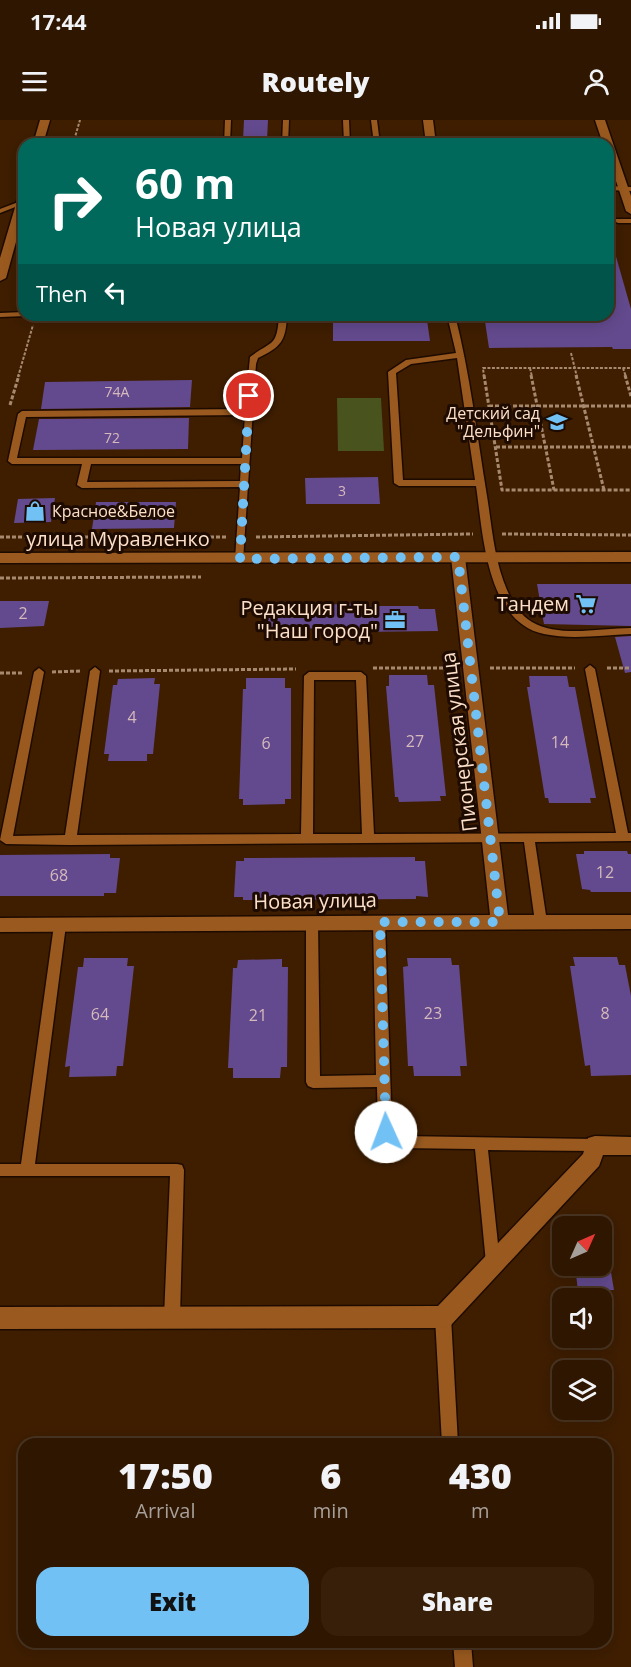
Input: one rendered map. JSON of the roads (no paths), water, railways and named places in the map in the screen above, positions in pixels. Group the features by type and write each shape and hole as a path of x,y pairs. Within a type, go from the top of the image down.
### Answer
{"street":[{"path":"40,138 45,120"},
{"path":"428,120 430,138"},
{"path":"600,120 607,138"},
{"path":"614,156 627,189 631,211"},
{"path":"0,278 18,215"},
{"name":"Пионерская улица","path":"458,557 500,922"},
{"name":"улица Муравленко","path":"0,558 631,557"},
{"name":"Новая улица","path":"0,926 631,922"},
{"path":"0,1318 442,1317 592,1159 595,1145 631,1146"}],"lane":[{"path":"227,138 228,120"},
{"path":"285,138 286,120"},
{"path":"346,120 348,138"},
{"path":"374,120 376,138"},
{"path":"0,211 18,201"},
{"path":"618,221 631,221"},
{"path":"0,315 18,314"},
{"path":"240,559 244,461 253,360 281,341 283,321"},
{"path":"453,321 492,557 499,586 514,611 530,625 541,630 555,632 631,631"},
{"path":"460,355 409,362 392,372 399,483 480,483"},
{"path":"244,461 12,461 22,414 248,412"},
{"path":"87,462 82,485 243,484"},
{"path":"39,672 6,840 627,837 590,669"},
{"path":"70,841 95,671"},
{"path":"307,838 309,676 361,676 368,838"},
{"path":"529,838 541,922"},
{"path":"380,922 383,1081 386,1132 391,1139 399,1142 595,1145"},
{"path":"312,923 313,1082 383,1081"},
{"path":"27,1170 60,925"},
{"path":"482,1144 493,1263"},
{"path":"0,1170 177,1170 172,1317"},
{"path":"442,1317 450,1438"},
{"path":"462,1648 464,1667"}],"place":[{"name":"Детский сад \"Дельфин\"","path":"557,422"},
{"name":"Красное&Белое","path":"35,511"},
{"name":"Тандем","path":"586,604"},
{"name":"Редакция г-ты \"Наш город\"","path":"395,620"}]}
